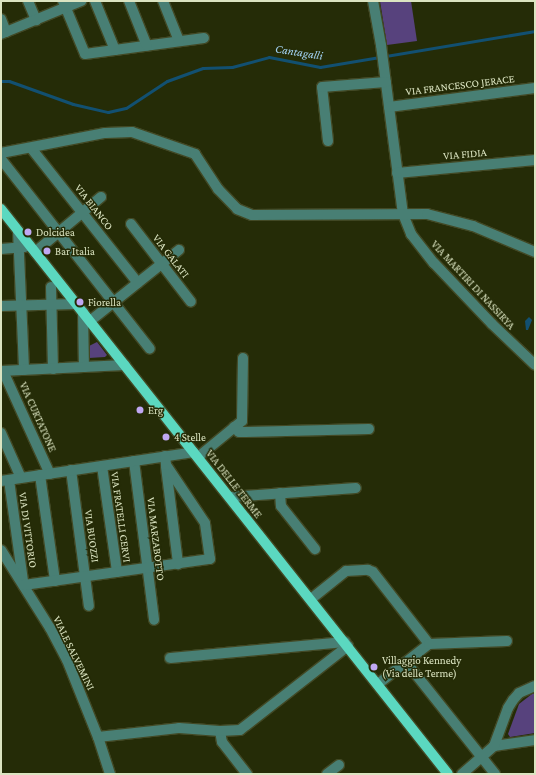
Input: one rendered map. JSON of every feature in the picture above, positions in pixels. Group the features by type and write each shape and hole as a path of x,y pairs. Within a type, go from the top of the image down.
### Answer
{"main road":[{"name":"VIA DELLE TERME","path":"1,209 448,774"}],"street":[{"path":"28,1 36,20"},
{"path":"1,19 4,33 36,20 64,4 81,1"},
{"path":"95,1 115,50"},
{"path":"129,1 147,46"},
{"path":"163,1 179,41"},
{"name":"VIA MARTIRI DI NASSIRYA","path":"373,1 381,45 402,214 411,234 434,263 492,324 535,365"},
{"path":"64,4 85,54 204,38"},
{"path":"328,141 322,87 385,77"},
{"name":"VIA FRANCESCO JERACE","path":"389,107 535,88"},
{"path":"1,153 105,133 132,132 195,154 218,188 237,208 252,215 427,214 473,226 535,252"},
{"name":"VIA BIANCO","path":"31,148 138,282"},
{"path":"1,159 150,349"},
{"name":"VIA FIDIA","path":"397,173 535,160"},
{"path":"1,249 33,249 59,232 101,197"},
{"name":"VIA GALATI","path":"131,224 192,302"},
{"path":"18,231 24,370"},
{"path":"90,321 179,250"},
{"path":"51,288 53,369"},
{"path":"1,306 76,304"},
{"path":"83,312 84,367"},
{"path":"5,481 134,461 165,461 196,454 242,421 242,358"},
{"path":"2,371 125,365"},
{"name":"VIA CURTATONE","path":"2,371 45,474 55,581"},
{"path":"234,427 239,432 369,429"},
{"path":"1,433 21,478"},
{"name":"VIA MARZABOTTO","path":"134,461 154,620"},
{"path":"24,584 210,560 206,523 165,461"},
{"path":"165,461 178,564"},
{"name":"VIA FRATELLI CERVI","path":"102,466 117,572"},
{"name":"VIA BUOZZI","path":"71,470 89,606"},
{"name":"VIA DI VITTORIO","path":"5,481 24,584"},
{"path":"230,497 356,488"},
{"path":"280,493 281,506 315,549"},
{"name":"VIALE SALVEMINI","path":"1,550 24,584 67,660 98,737 110,774"},
{"path":"310,599 346,571 368,570 373,572 429,644"},
{"path":"378,684 429,644 507,641"},
{"path":"98,737 179,728 220,731 240,730 346,644"},
{"path":"170,658 346,644"},
{"path":"406,662 495,774"},
{"path":"462,774 494,746 508,708 513,700 519,693 535,686"},
{"path":"220,731 222,742 247,774"},
{"path":"494,746 535,740"},
{"path":"327,774 338,765"}],"shaded area":[{"path":"380,1 411,1 417,41 387,45"},
{"path":"97,342 107,355 105,357 89,358 89,346"},
{"path":"535,693 535,733 510,737 508,734 519,704"}],"water":[{"path":"529,317 532,320 528,330 526,330 525,321"}],"waterway":[{"name":"Cantagalli","path":"1,81 9,81 73,104 108,112 126,108 167,81 203,68 232,67 269,57 320,67 535,31"}],"place":[{"name":"Dolcidea","path":"28,232"},
{"name":"Bar Italia","path":"47,251"},
{"name":"Fiorella","path":"80,302"},
{"name":"Erg","path":"140,410"},
{"name":"4 Stelle","path":"166,437"},
{"name":"Villaggio Kennedy (Via delle Terme)","path":"374,667"}]}
